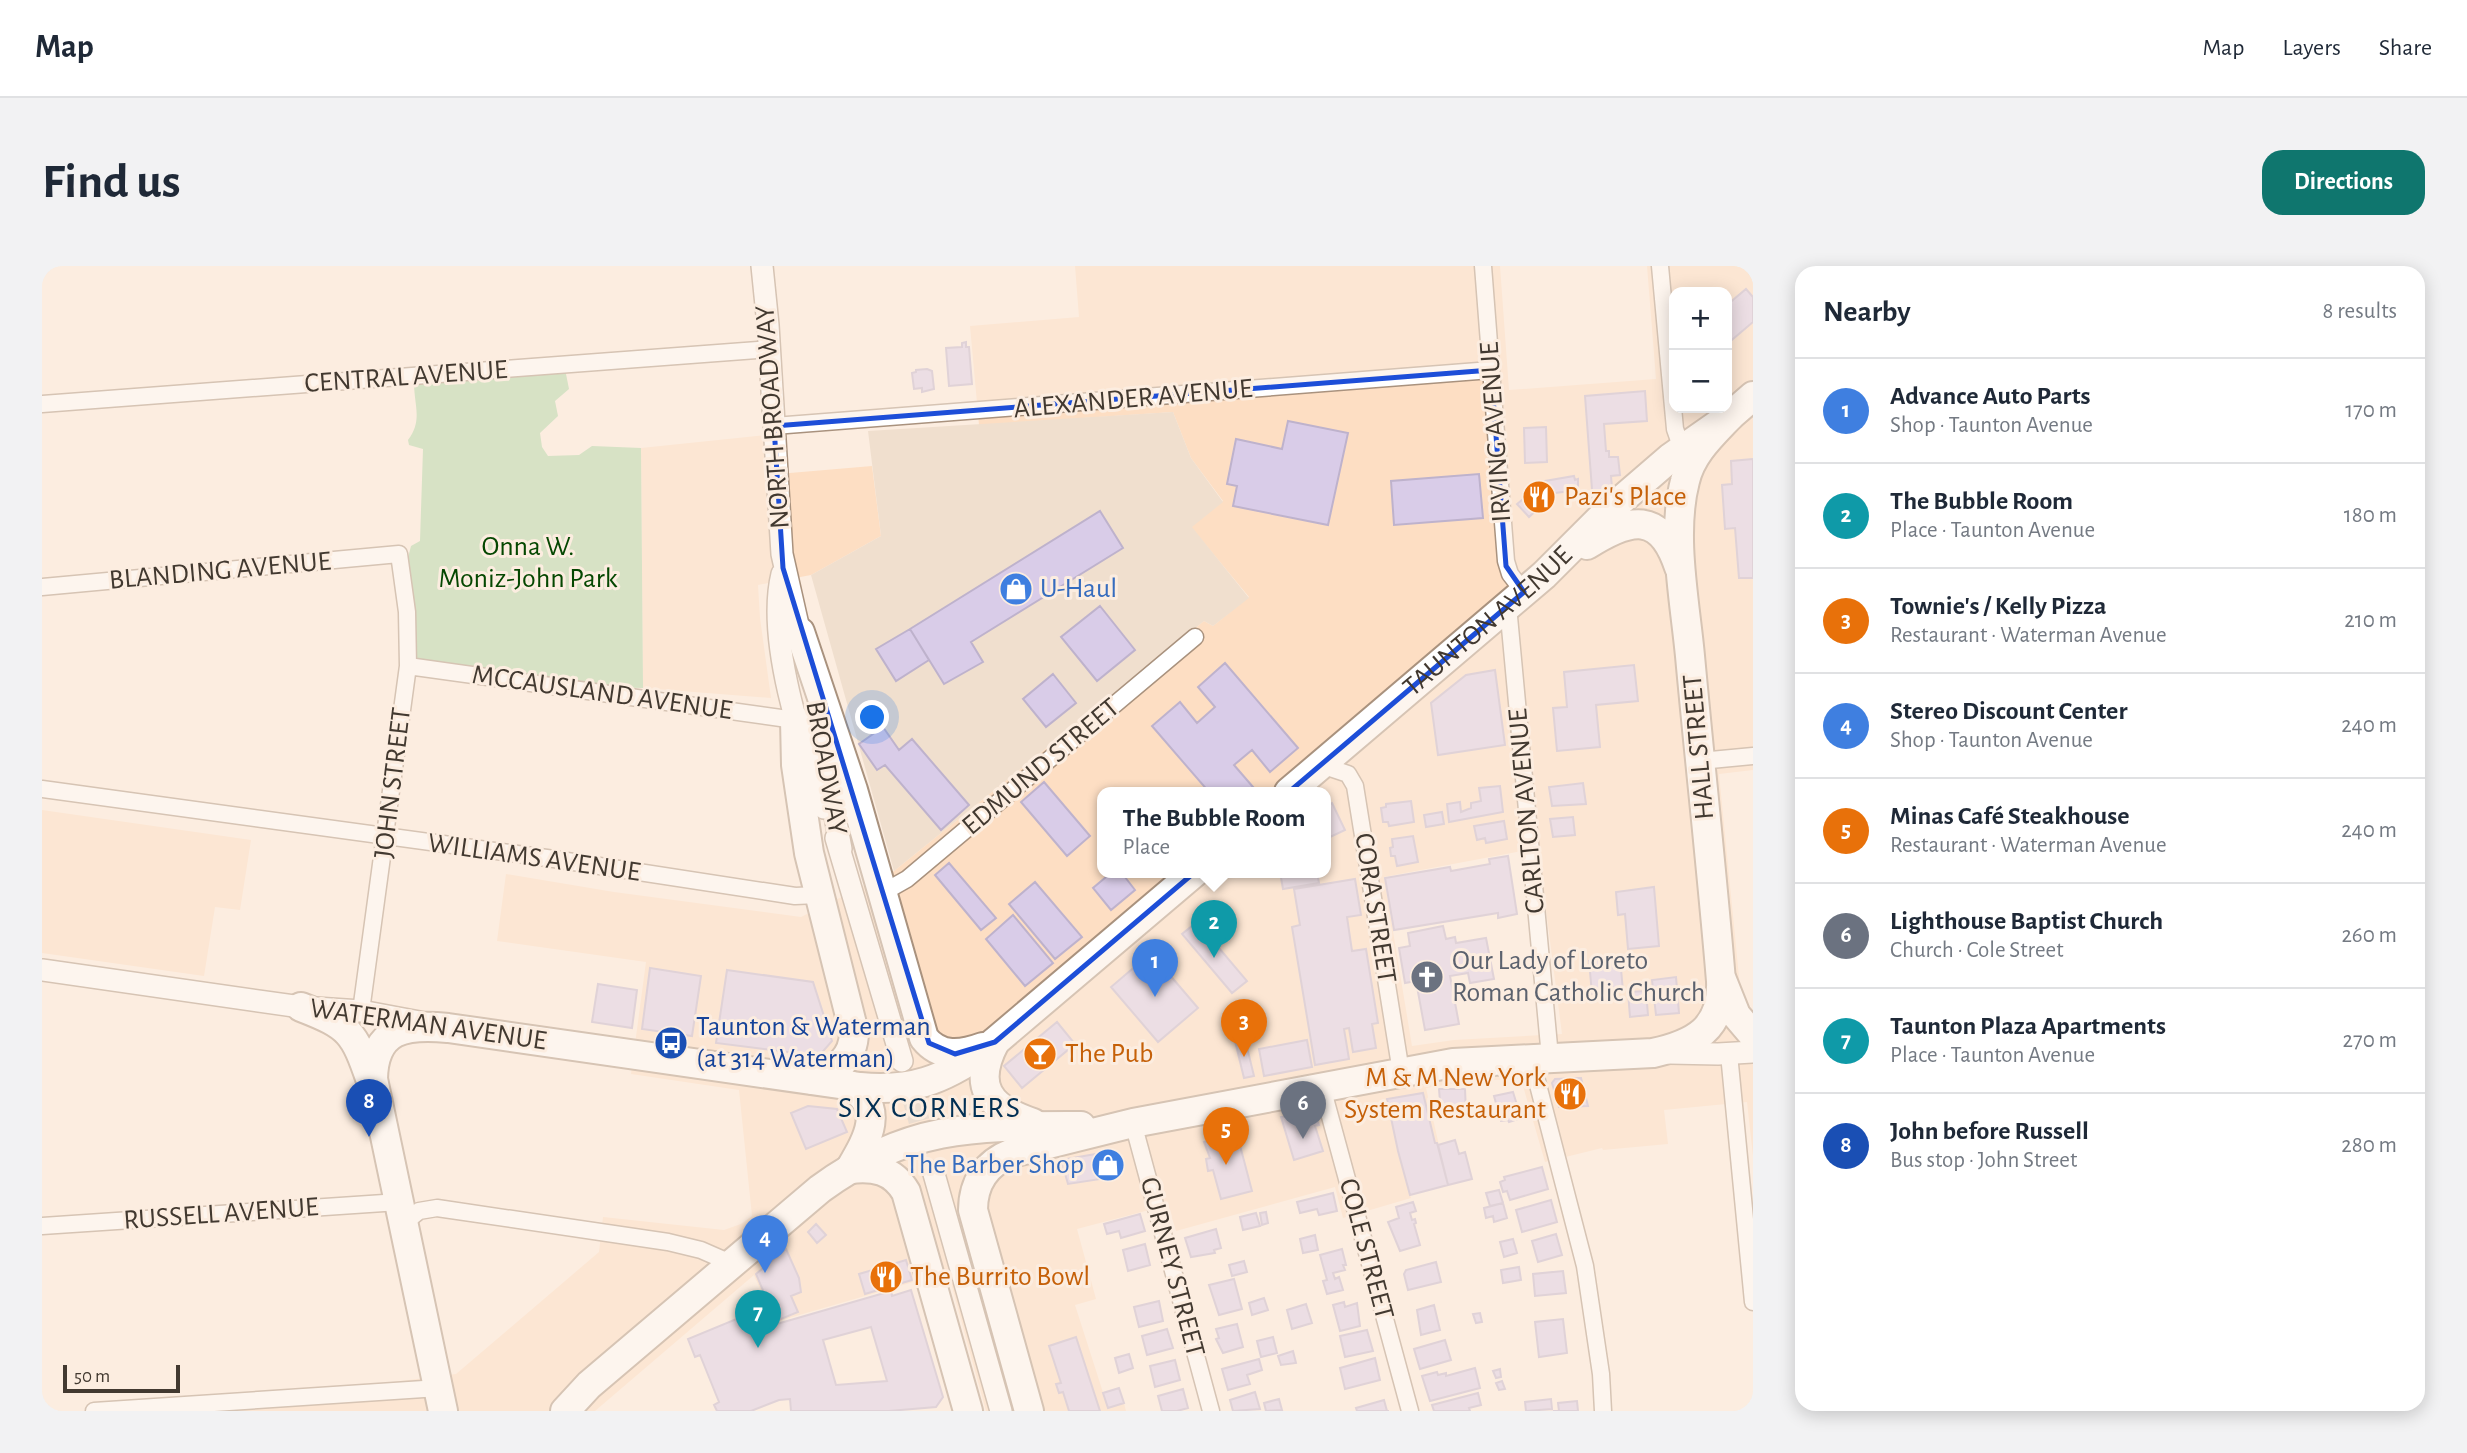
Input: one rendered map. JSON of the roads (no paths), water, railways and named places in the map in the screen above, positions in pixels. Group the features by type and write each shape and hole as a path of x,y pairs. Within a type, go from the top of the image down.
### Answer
{"highway":[{"name":"TAUNTON AVENUE","path":"1295,787 1525,591 1605,514 1682,449 1753,397"},
{"name":"HALL STREET","path":"1653,1053 1684,1045 1706,1030 1718,1006 1720,975 1683,587 1680,520 1685,479 1699,451 1730,416"},
{"path":"1525,591 1610,531 1628,524 1644,524 1658,531 1668,543 1676,560 1683,587"},
{"path":"800,632 850,778 924,1038 940,1051 955,1054 995,1042 1188,878"},
{"path":"796,720 794,750 797,780 818,895 851,1016 854,1040 850,1053 842,1063 813,1080"},
{"path":"1720,975 1736,1016 1753,1035"},
{"path":"301,1007 335,1021 350,1033 360,1051 377,1096"},
{"path":"444,1403 377,1096 374,1066 379,1048 386,1038 408,1028 448,1028"},
{"name":"WATERMAN AVENUE","path":"448,1028 891,1089 921,1084 962,1066 995,1042"},
{"path":"995,1042 984,1072 985,1086 991,1098 1013,1115 1047,1126"},
{"path":"1029,1411 975,1224 975,1190 986,1170 1003,1156 1133,1123 1464,1062 1653,1053"},
{"path":"849,1085 866,1102 871,1123 868,1136 850,1168"},
{"path":"552,1411 589,1385 820,1189 850,1168 890,1149 940,1133 986,1126 1133,1123"},
{"path":"850,1168 882,1170 898,1181 906,1192 968,1411"},
{"path":"565,1411 589,1385"}],"main road":[{"name":"NORTH BROADWAY","path":"762,266 770,349 783,568"},
{"name":"BROADWAY","path":"783,568 793,598 841,849"},
{"name":"BROADWAY","path":"783,568 778,611 785,673 796,720 823,806 841,849"},
{"path":"841,849 902,1061"},
{"name":"WATERMAN AVENUE","path":"42,970 301,1007 361,1011 448,1028"},
{"path":"1653,1053 1753,1052"},
{"path":"934,1174 1001,1411"}],"street":[{"name":"IRVING AVENUE","path":"1483,266 1506,566 1525,591"},
{"path":"1660,266 1675,429 1682,449"},
{"name":"CENTRAL AVENUE","path":"42,404 770,349"},
{"name":"ALEXANDER AVENUE","path":"774,426 1491,370"},
{"name":"BLANDING AVENUE","path":"42,587 399,554"},
{"name":"JOHN STREET","path":"361,1011 408,666 407,612 399,554"},
{"name":"CARLTON AVENUE","path":"1525,591 1540,1058 1585,1266 1601,1374 1603,1411"},
{"name":"EDMUND STREET","path":"884,892 907,879 1195,637"},
{"name":"MCCAUSLAND AVENUE","path":"408,666 796,720"},
{"path":"1700,761 1753,756"},
{"name":"CORA STREET","path":"1321,765 1348,774 1355,786 1401,1072"},
{"name":"WILLIAMS AVENUE","path":"42,789 554,859 795,896 818,895"},
{"path":"1729,1054 1753,1302"},
{"name":"COLE STREET","path":"1322,1087 1410,1411"},
{"name":"GURNEY STREET","path":"1133,1123 1211,1411"},
{"name":"RUSSELL AVENUE","path":"42,1226 402,1213 437,1208 668,1242 701,1250 733,1264"},
{"path":"94,1411 444,1403"}],"tunnel":[{"path":"905,1071 934,1174"}],"place":[{"name":"Pazi's Place","path":"1539,497"},
{"name":"U-Haul","path":"1016,589"},
{"name":"The Bubble Room","path":"1214,958"},
{"name":"Our Lady of Loreto Roman Catholic Church","path":"1427,977"},
{"name":"Advance Auto Parts","path":"1155,997"},
{"name":"Taunton & Waterman (at 314 Waterman)","path":"671,1043"},
{"name":"The Pub","path":"1040,1054"},
{"name":"Townie's / Kelly Pizza","path":"1244,1057"},
{"name":"M & M New York System Restaurant","path":"1570,1094"},
{"name":"John before Russell","path":"369,1137"},
{"name":"Lighthouse Baptist Church","path":"1303,1139"},
{"name":"The Barber Shop","path":"1108,1165"},
{"name":"Minas Café Steakhouse","path":"1226,1165"},
{"name":"Stereo Discount Center","path":"765,1273"},
{"name":"The Burrito Bowl","path":"886,1277"},
{"name":"Taunton Plaza Apartments","path":"758,1348"}],"district":[{"name":"SIX CORNERS","path":"930,1108"}],"park label":[{"name":"Onna W. Moniz-John Park","path":"528,563"}]}
